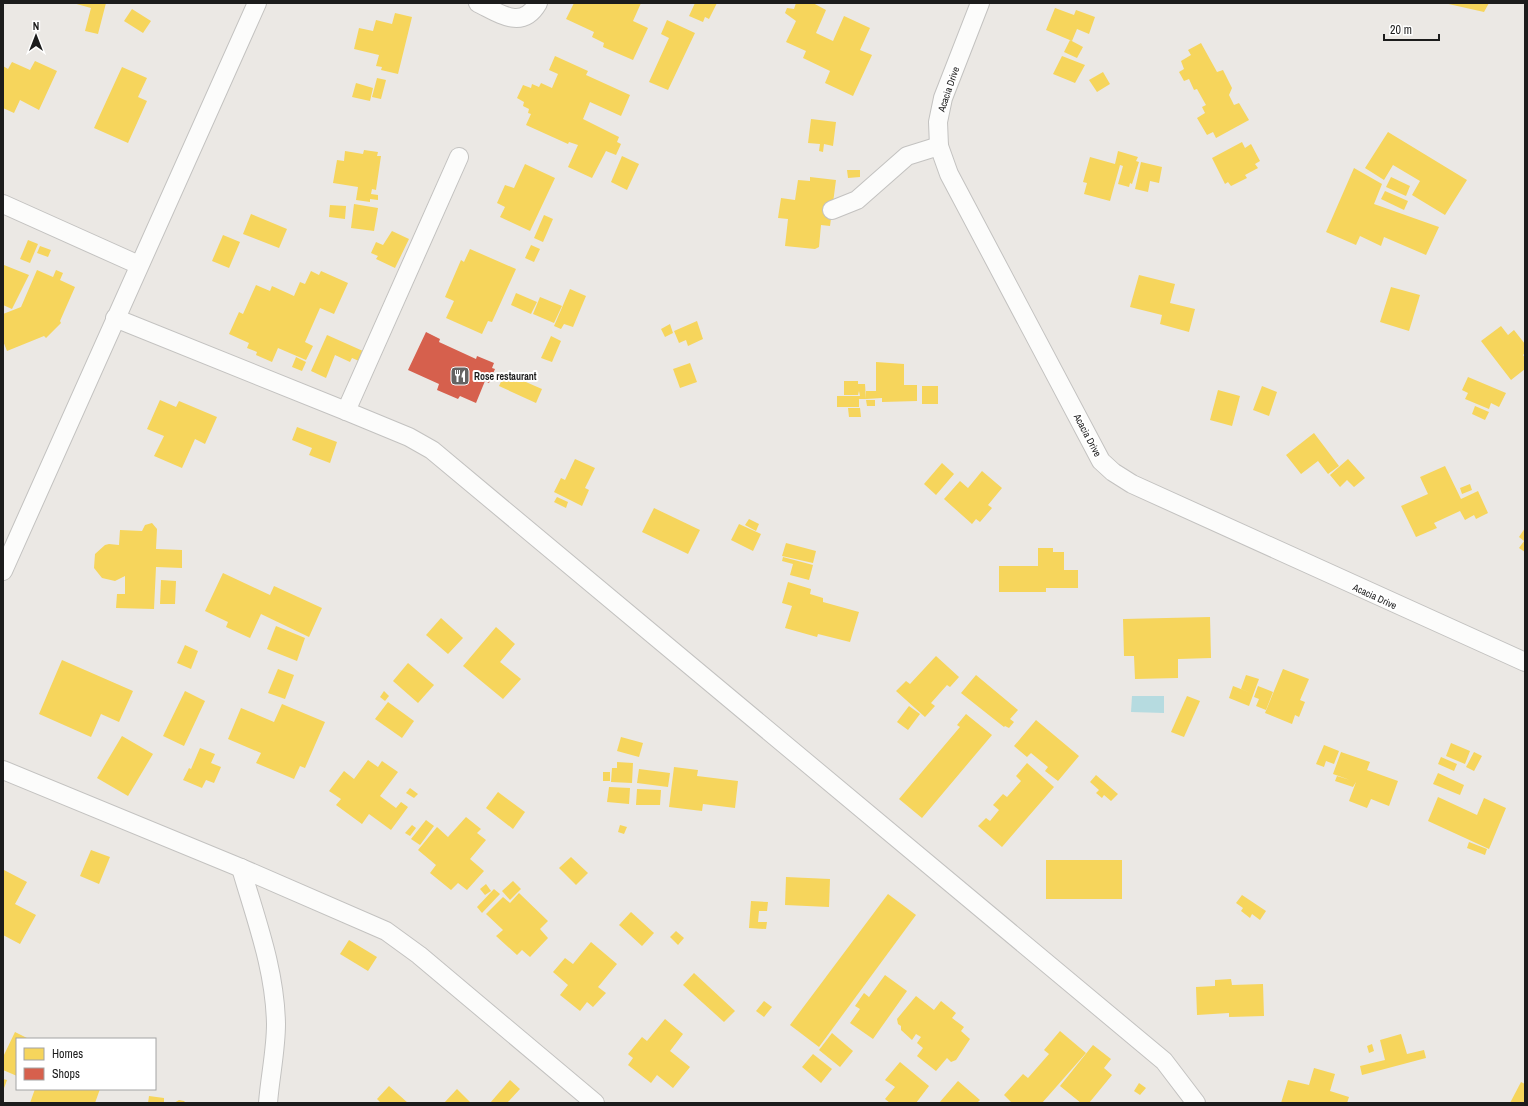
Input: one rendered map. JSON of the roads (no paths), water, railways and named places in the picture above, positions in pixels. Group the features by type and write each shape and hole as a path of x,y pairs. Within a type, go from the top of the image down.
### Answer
{"street":[{"path":"3,571 257,3"},
{"path":"478,3 510,18 520,18 529,14 538,3"},
{"name":"Acacia Drive","path":"980,3 943,98 938,122 939,146 949,174 1101,461 1113,472 1140,488 1525,662"},
{"path":"832,210 857,200 907,156 939,146"},
{"path":"346,411 459,157"},
{"path":"3,204 139,265"},
{"path":"115,318 409,437 432,450 451,464 1164,1061 1196,1103"},
{"path":"3,770 241,868 386,931 419,955 595,1103"},
{"path":"241,868 264,943 272,980 276,1025 268,1103"}],"water":[{"path":"1132,696 1164,696 1164,713 1131,712"}],"place":[{"name":"Rose restaurant","path":"460,376"}]}
